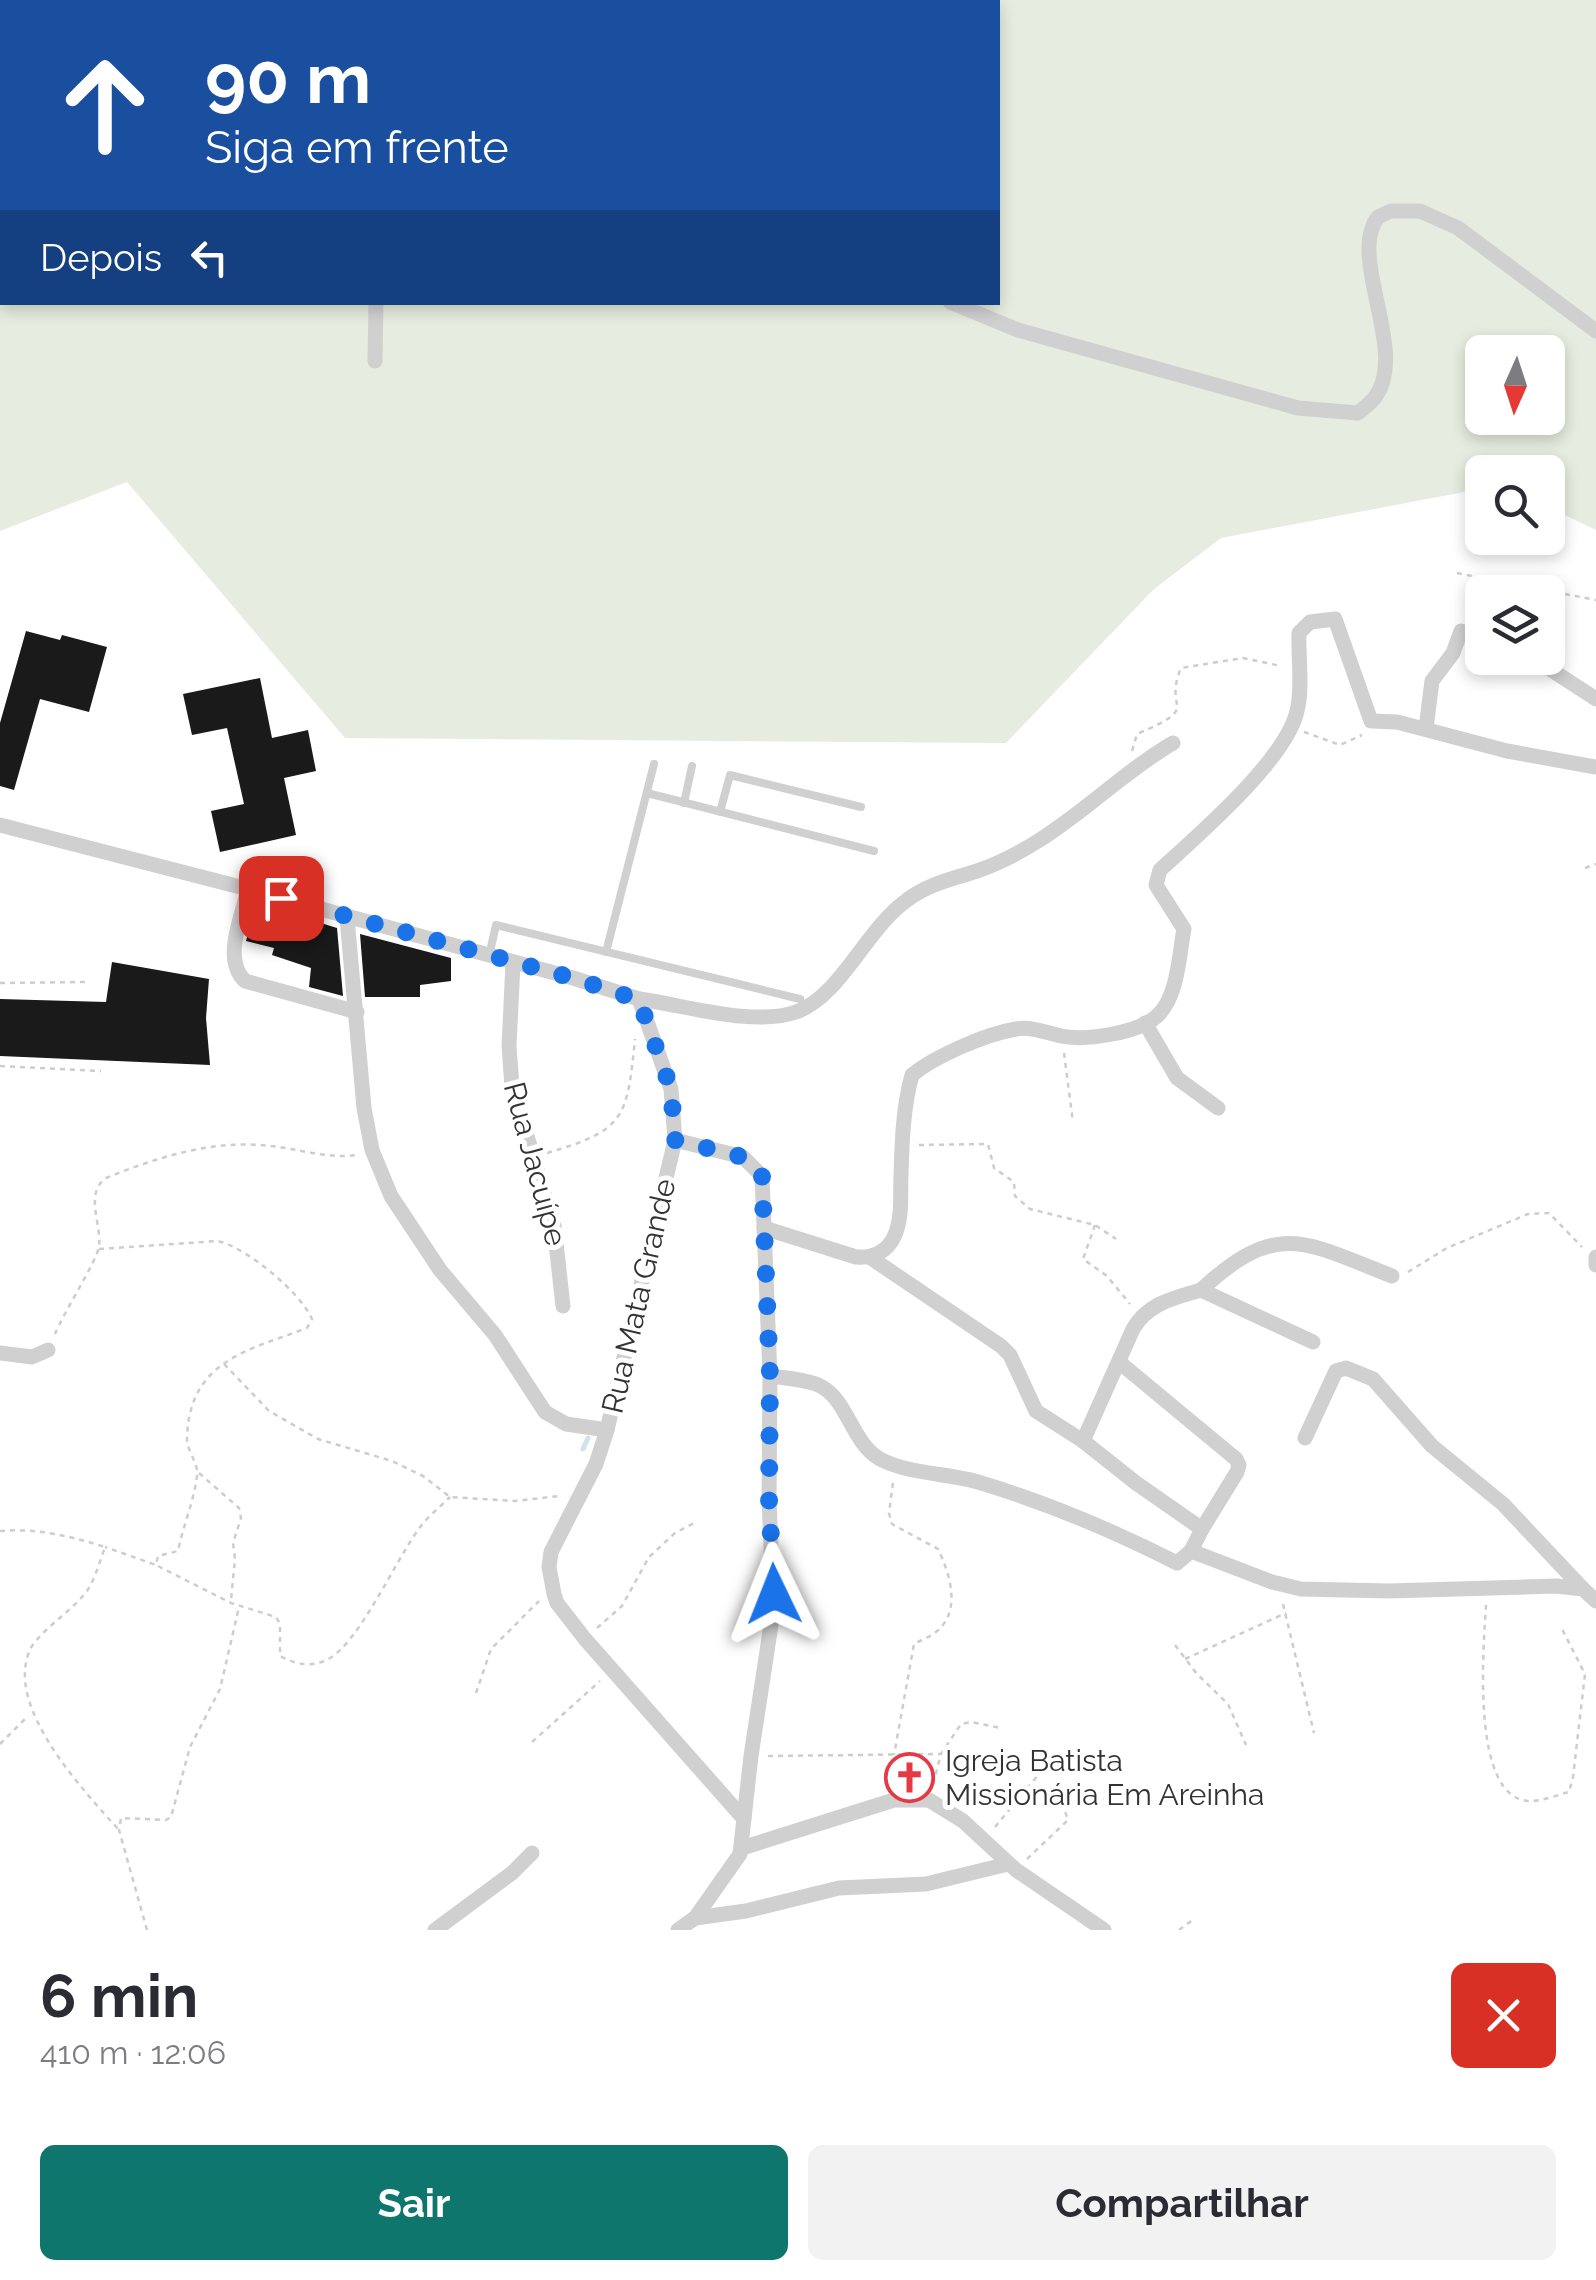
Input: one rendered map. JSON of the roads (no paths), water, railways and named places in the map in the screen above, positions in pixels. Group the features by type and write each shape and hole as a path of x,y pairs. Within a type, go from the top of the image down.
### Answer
{"street":[{"path":"957,305 1018,330 1298,408 1358,412 1378,395 1384,364 1382,319 1368,237 1378,218 1404,210 1420,211 1458,228 1596,332"},
{"path":"375,361 376,305"},
{"path":"870,1258 894,1238 900,1214 902,1145 912,1075 930,1060 1018,1028 1062,1036 1114,1033 1158,1015 1171,993 1184,929 1156,885 1160,870 1236,799 1292,728 1299,706 1300,632 1310,622 1335,619 1371,721 1426,728 1507,751 1596,767"},
{"path":"1426,728 1432,681 1453,653 1461,631 1465,632"},
{"path":"1558,675 1596,700"},
{"path":"0,825 248,889 639,1000 778,1017 819,1000 872,932 910,898 1038,841 1128,771 1174,743"},
{"path":"248,889 234,955 238,974 245,982 356,1012"},
{"path":"347,918 364,1108 372,1150 392,1196 460,1297 495,1335 544,1412 566,1424 608,1430"},
{"name":"Rua Jacuípe","path":"513,963 509,1046 512,1087 554,1225 563,1306"},
{"name":"Rua Mata Grande","path":"639,1000 671,1089 675,1140 608,1430 596,1464 551,1552 549,1567 554,1594 586,1639 744,1819"},
{"path":"1145,1023 1176,1078 1218,1108"},
{"path":"675,1140 743,1157 762,1176 774,1594 742,1848 735,1865 695,1918 678,1930"},
{"path":"764,1228 870,1258 1001,1346 1010,1355 1036,1410 1202,1528"},
{"path":"1083,1441 1140,1316 1156,1305 1202,1290 1242,1256 1266,1245 1294,1242 1323,1248 1392,1276"},
{"path":"1202,1290 1313,1342"},
{"path":"0,1353 32,1357 48,1350"},
{"path":"770,1376 802,1380 825,1389 834,1396 862,1443 880,1458 1041,1501 1110,1529 1177,1563 1191,1550 1240,1466 1119,1362"},
{"path":"1304,1438 1336,1370 1346,1368 1373,1379 1432,1446 1503,1504 1596,1601"},
{"path":"1191,1550 1272,1582 1330,1592 1487,1586 1583,1589"},
{"path":"742,1848 894,1800 929,1800 984,1840 1012,1867 1104,1930"},
{"path":"435,1930 512,1873 532,1853"},
{"path":"695,1918 746,1911 839,1888 926,1884 1012,1867"}],"lane":[{"path":"606,952 654,764"},
{"path":"684,802 692,766"},
{"path":"720,812 730,775 862,807"},
{"path":"647,793 874,851"},
{"path":"489,956 496,925 800,999"}],"waterway":[{"path":"583,1449 588,1438"}],"place":[{"name":"Igreja Batista Missionária Em Areinha","path":"910,1778"}]}
